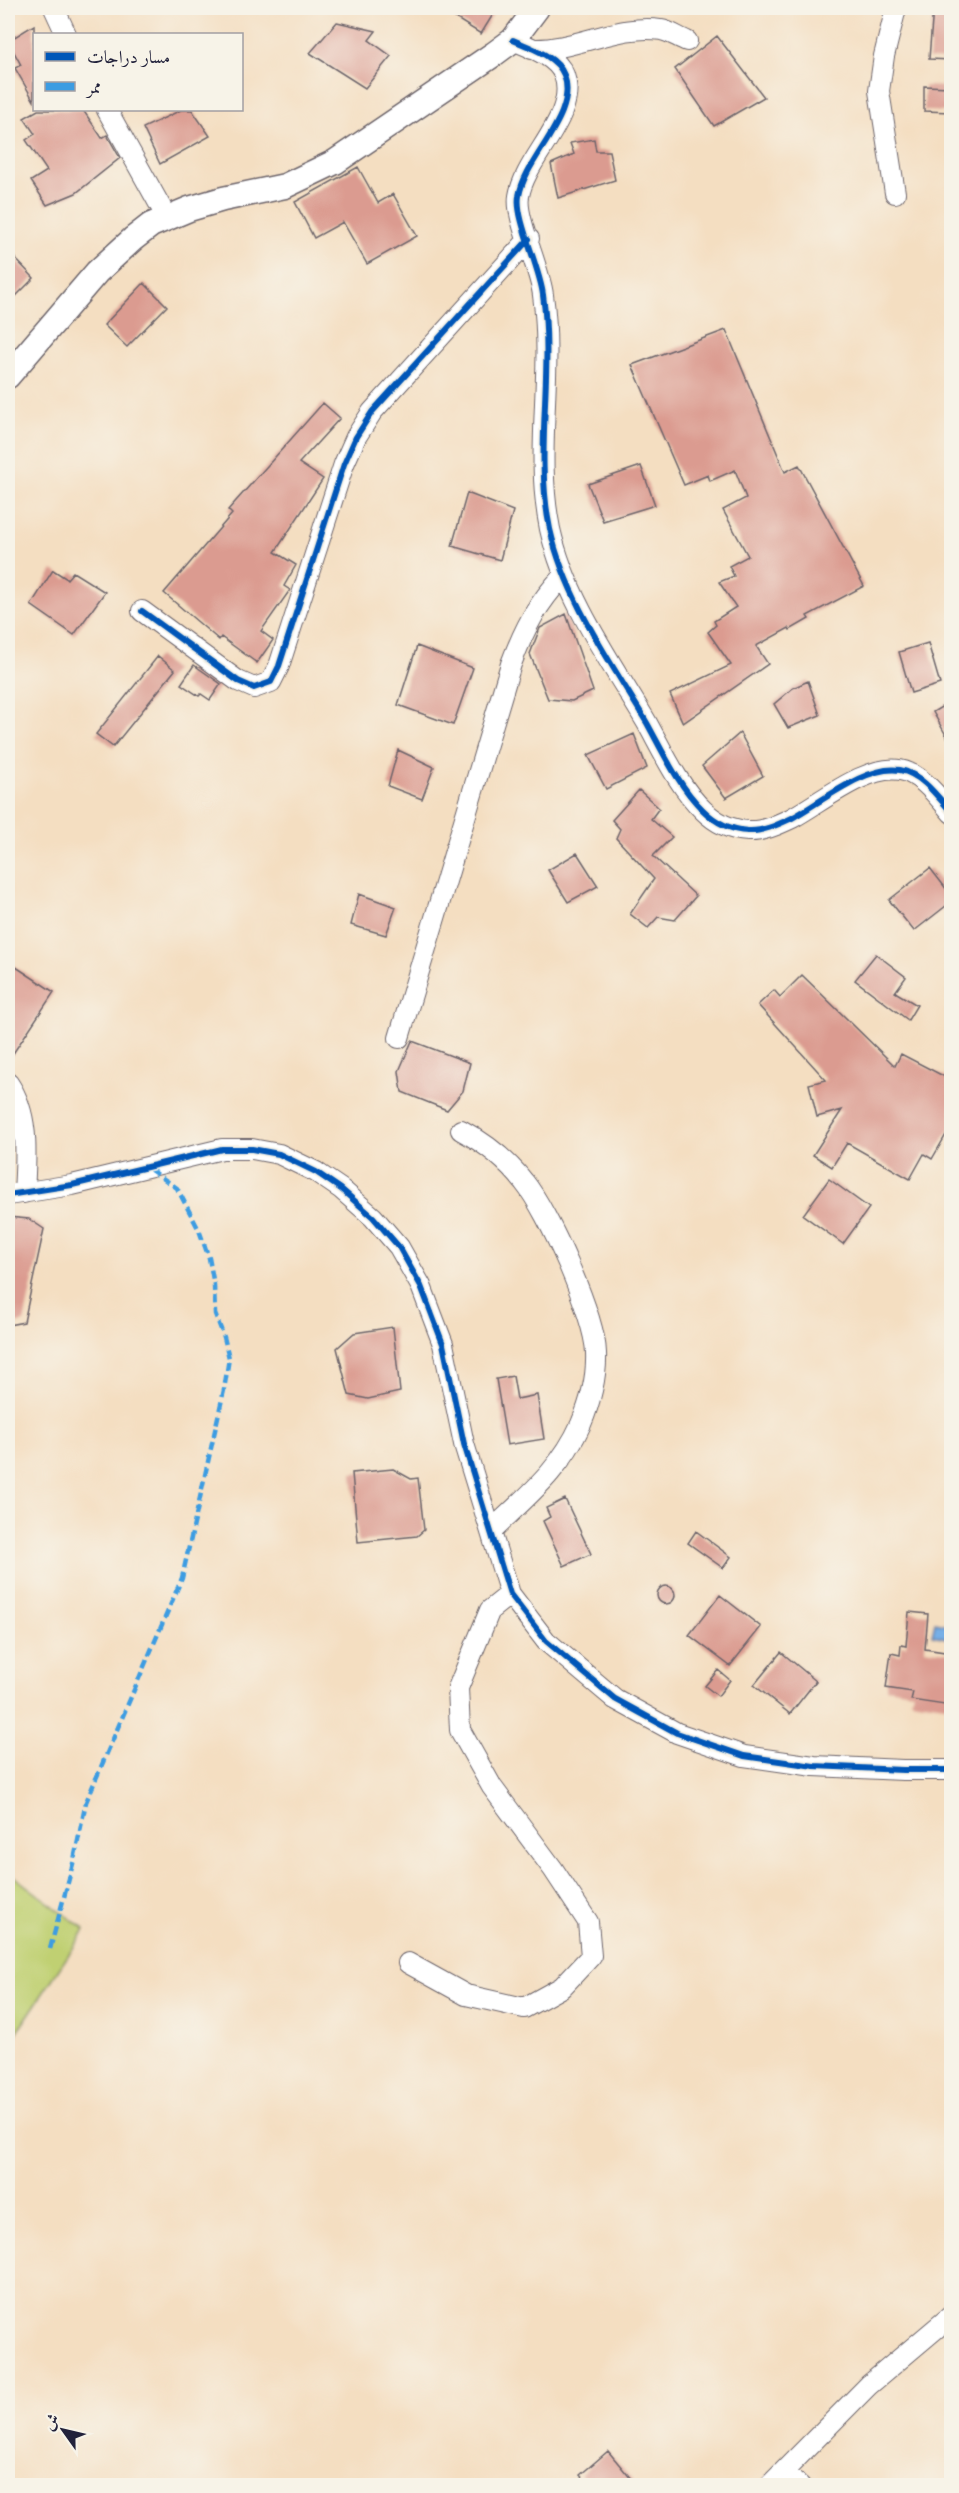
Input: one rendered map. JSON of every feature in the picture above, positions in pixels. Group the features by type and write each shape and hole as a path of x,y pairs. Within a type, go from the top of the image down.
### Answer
{"street":[{"path":"54,8 66,33"},
{"path":"8,376 97,272 151,225 223,199 285,186 335,162 522,44 537,8"},
{"path":"895,193 879,92 880,75 896,8"},
{"path":"522,44 551,50 636,30 662,30 687,42"},
{"path":"522,44 556,63 564,75 565,95 561,111 524,180 518,197 520,215 537,264 544,306 546,340 543,486 550,531 564,575 585,617 681,781 703,810 726,827 751,831 778,825 862,777 881,770 901,770 917,778 927,785 951,813"},
{"path":"108,111 167,218"},
{"path":"142,611 238,681 254,688 271,682 279,666 344,464 356,437 385,397 529,239"},
{"path":"399,1038 511,664 532,614 543,597 564,575"},
{"path":"8,1083 19,1106 24,1124 26,1155 16,1194 72,1185 222,1149 252,1149 279,1154 316,1172 342,1189 373,1217 399,1247 421,1286 442,1344 464,1444 510,1594 546,1641 615,1699 677,1733 744,1756 814,1766 951,1770"},
{"path":"461,1130 480,1140 511,1167 525,1184 559,1246 577,1287 596,1352 592,1392 581,1423 566,1451 547,1479 491,1531"},
{"path":"408,1963 466,1995 524,2008 562,1987 591,1956 588,1922 553,1869 492,1786 460,1730 458,1688 490,1610 510,1594"},
{"path":"800,2486 776,2479 869,2385 951,2315"}],"green space":[{"path":"8,1872 85,1930 8,2046"}],"water":[{"path":"935,1622 951,1625 951,1639 932,1635"}],"building":[{"path":"439,8 497,8 481,34"},
{"path":"933,8 951,8 951,60 929,59"},
{"path":"337,22 376,31 369,40 391,56 365,88 310,53"},
{"path":"34,25 33,99 15,68 21,65 8,41"},
{"path":"717,36 764,97 714,126 675,69"},
{"path":"924,86 951,87 951,112 924,111"},
{"path":"36,111 84,111 102,138 107,135 120,158 76,193 47,205 31,181 47,171 26,140 35,134 24,118"},
{"path":"179,111 193,111 210,136 160,164 143,128"},
{"path":"594,139 596,151 609,151 615,180 558,198 551,164 574,154 570,143"},
{"path":"358,167 378,203 393,194 417,236 367,264 343,222 314,238 295,202"},
{"path":"8,251 34,278 8,304"},
{"path":"144,283 167,306 127,347 104,325"},
{"path":"726,330 785,472 799,465 864,586 807,616 809,619 790,630 789,628 756,646 768,664 683,723 670,694 731,665 708,632 716,625 714,621 736,607 719,582 734,576 729,566 748,556 723,510 746,498 735,470 710,481 708,475 684,485 632,365"},
{"path":"323,403 340,418 299,463 323,479 275,552 296,565 284,586 290,590 261,631 273,640 257,663 221,637 219,640 164,593 232,514 228,510"},
{"path":"641,466 655,505 603,521 588,484"},
{"path":"467,493 513,511 500,560 452,546"},
{"path":"53,570 67,579 73,572 105,592 74,635 31,605"},
{"path":"566,614 593,691 572,701 548,699 530,654 540,628"},
{"path":"928,643 940,684 911,693 899,652"},
{"path":"417,646 473,668 453,725 398,705"},
{"path":"158,656 175,670 113,747 96,734"},
{"path":"194,665 221,684 210,700 201,694 199,696 181,684"},
{"path":"808,681 820,715 788,728 774,704 793,688"},
{"path":"951,701 951,744 933,712"},
{"path":"740,733 763,776 726,798 702,766"},
{"path":"634,734 647,768 606,789 588,755"},
{"path":"398,750 434,767 422,799 388,786"},
{"path":"639,790 659,808 651,819 672,837 653,856 696,896 675,920 658,917 648,928 630,914 654,879 616,838 620,829 612,820"},
{"path":"577,853 598,886 568,902 548,870"},
{"path":"930,868 951,895 951,902 914,931 889,900"},
{"path":"359,894 396,907 386,935 351,925"},
{"path":"876,954 906,977 895,992 917,1005 908,1020 855,980"},
{"path":"13,965 54,992 8,1061 8,973"},
{"path":"802,975 895,1066 901,1054 951,1080 951,1126 932,1159 924,1154 910,1179 847,1143 832,1167 813,1155 842,1110 817,1117 809,1084 826,1080 758,1005 774,990 780,997"},
{"path":"412,1041 470,1063 463,1091 447,1110 402,1092 399,1071"},
{"path":"829,1179 869,1208 843,1244 803,1215"},
{"path":"8,1217 29,1219 44,1229 24,1322 8,1325"},
{"path":"393,1327 400,1392 368,1399 349,1395 337,1348 354,1333"},
{"path":"513,1376 517,1399 537,1395 544,1439 507,1445 496,1379"},
{"path":"393,1469 411,1479 418,1478 424,1530 417,1536 358,1542 352,1473"},
{"path":"565,1499 591,1554 564,1566 543,1521 550,1517 546,1508"},
{"path":"696,1531 731,1557 723,1568 688,1543"},
{"path":"662,1586 670,1586 675,1591 673,1602 662,1604 657,1599 657,1591"},
{"path":"720,1595 761,1627 730,1666 689,1635"},
{"path":"909,1612 928,1614 925,1649 951,1653 951,1706 911,1700 913,1692 886,1688 891,1653 900,1655 901,1645 906,1646"},
{"path":"781,1652 816,1681 790,1714 754,1685"},
{"path":"718,1670 730,1680 718,1696 705,1686"},
{"path":"608,2451 637,2486 589,2486 580,2475"}],"marked path":[{"path":"50,1949 74,1860 86,1802 182,1578 229,1358 215,1314 214,1285 209,1258 199,1230 177,1188 145,1166"}],"cycle path":[{"path":"513,40 549,57 564,75 567,90 558,121 523,182 519,205 524,230 541,284 546,324 544,471 550,529 567,581 591,630 679,780 694,801 724,825 748,831 771,827 792,818 844,786 873,773 887,770 900,770 915,776 929,787 952,813"},
{"path":"142,611 238,681 254,688 271,682 279,666 344,464 356,437 372,412 529,239"},
{"path":"8,1195 72,1185 222,1149 252,1149 279,1154 316,1172 341,1189 373,1217 399,1247 421,1286 443,1344 464,1444 510,1594 546,1641 615,1699 677,1733 744,1756 814,1766 952,1770"}]}
